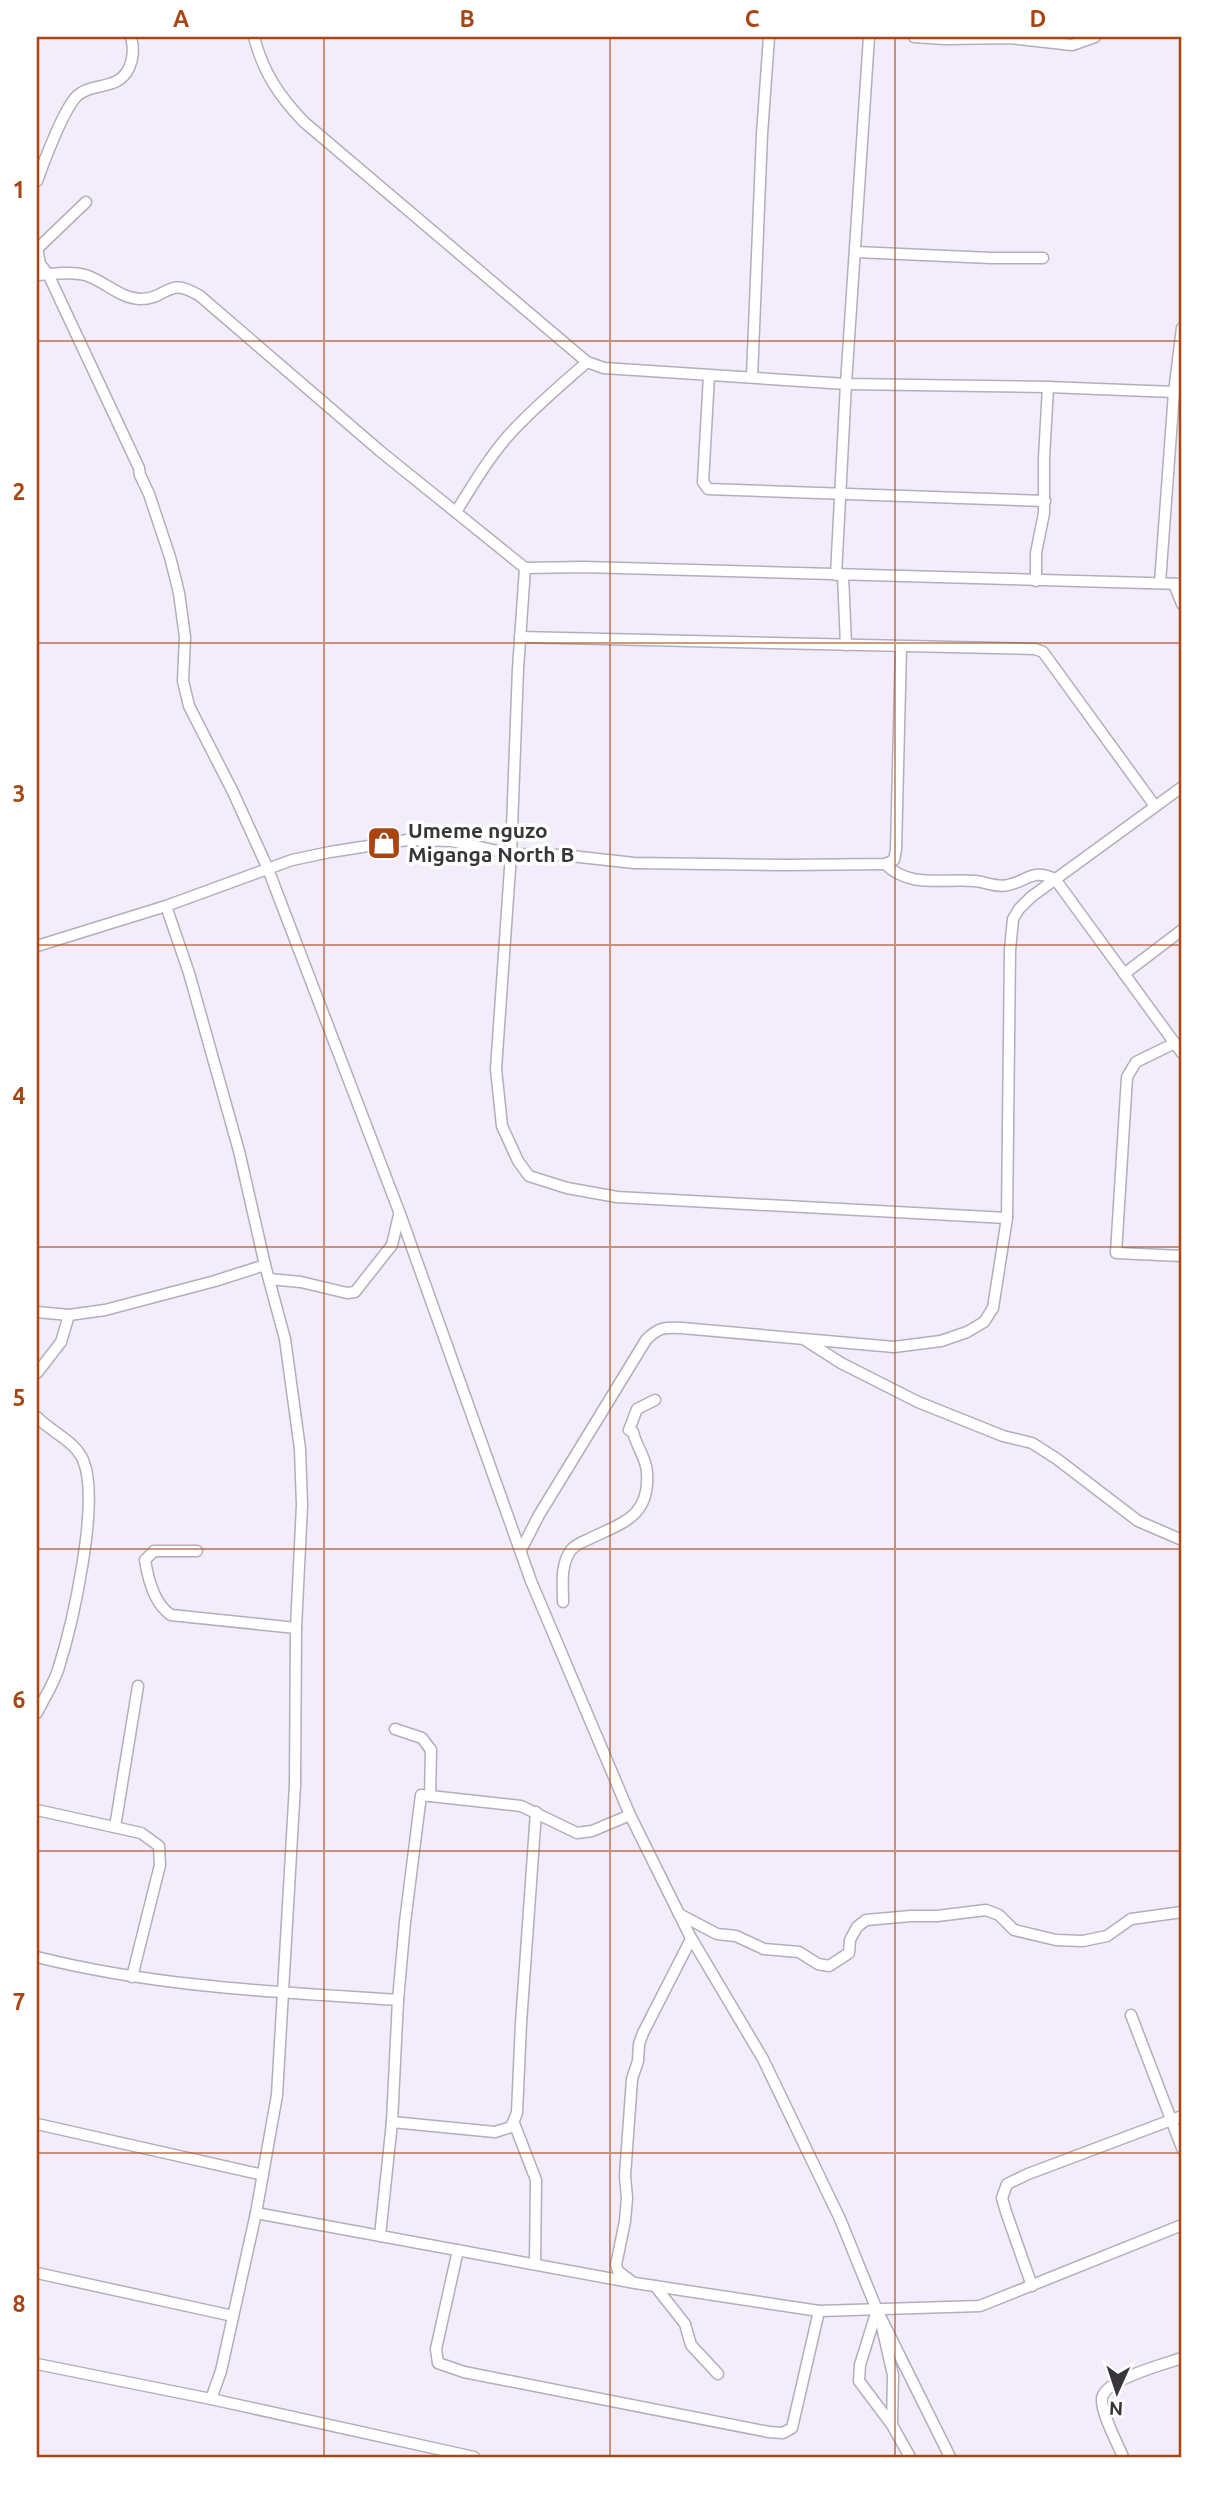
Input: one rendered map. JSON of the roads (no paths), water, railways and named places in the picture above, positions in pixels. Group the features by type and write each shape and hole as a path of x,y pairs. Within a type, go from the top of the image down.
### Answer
{"street":[{"path":"37,181 58,130 76,97 86,91 114,84 126,75 133,55 131,37"},
{"path":"254,37 265,72 282,99 304,122 587,362 604,368 846,384 1174,392"},
{"path":"752,377 762,134 769,37"},
{"path":"846,645 840,575 846,384 869,37"},
{"path":"914,37 946,40 1010,38 1072,45 1096,37"},
{"path":"86,202 37,248 40,264 42,274 139,468 139,475 149,494 170,556 184,617 184,693 268,869 400,1214 531,1581 630,1815 691,1939 763,2059 839,2219 877,2310 950,2457"},
{"path":"856,252 1043,258"},
{"path":"42,274 87,276 117,292 141,299 177,287 187,288 200,296 380,451 525,568 584,567 1160,583 1178,584 1182,604"},
{"path":"1160,583 1174,392 1182,328"},
{"path":"456,512 484,467 508,436 587,362"},
{"path":"709,376 703,482 706,487 1045,501"},
{"path":"1036,581 1036,553 1045,501 1044,458 1048,387"},
{"path":"525,568 511,854 496,1069 502,1126 518,1161 529,1176 566,1188 617,1197 1007,1218"},
{"path":"520,637 901,647 1008,647 1043,652 1155,806"},
{"path":"37,946 166,906 292,860 407,841 452,841 511,854 562,855 634,863 885,864 894,860 897,850 901,647"},
{"path":"521,1550 539,1515 654,1331 664,1327 894,1347 941,1341 967,1332 984,1322 993,1308 1007,1218 1012,927 1019,909 1055,879 1182,787"},
{"path":"885,864 894,873 925,880 977,881 1002,886 1039,874 1055,879 1182,1053"},
{"path":"166,906 189,972 236,1139 285,1339 300,1448 302,1505 296,1628 295,1785 277,2095 256,2213 211,2399"},
{"path":"1124,974 1182,930"},
{"path":"1175,1043 1136,1062 1127,1077 1116,1253 1182,1256"},
{"path":"270,1279 301,1282 347,1293 355,1292 392,1245 400,1214"},
{"path":"37,1312 69,1315 105,1310 143,1302 265,1265"},
{"path":"37,1373 61,1342 69,1315"},
{"path":"803,1339 841,1363 919,1402 1003,1436 1032,1443 1138,1521 1182,1540"},
{"path":"563,1602 563,1572 573,1548 597,1534 626,1523 637,1511 645,1495 648,1473 633,1432 629,1430 637,1409 655,1400"},
{"path":"37,1417 73,1446 82,1457 87,1470 89,1494 86,1542 58,1668 37,1713"},
{"path":"197,1551 154,1551 145,1560 148,1576 162,1609 172,1615 296,1628"},
{"path":"115,1827 138,1686"},
{"path":"395,1729 422,1738 430,1750 430,1796"},
{"path":"380,2236 392,2122 405,1922 421,1795 509,1804 536,1812 572,1832 582,1833 630,1815"},
{"path":"37,1810 141,1833 159,1846 160,1865 132,1977"},
{"path":"535,2264 536,2180 514,2123 518,2102 520,2023 536,1812"},
{"path":"678,1913 717,1934 736,1936 764,1949 799,1952 818,1964 830,1966 849,1953 850,1940 857,1927 866,1920 986,1910 999,1915 1014,1930 1056,1940 1083,1941 1107,1936 1131,1919 1182,1912"},
{"path":"635,2283 624,2278 617,2265 627,2198 625,2176 632,2079 643,2033 691,1939"},
{"path":"37,1958 97,1972 204,1986 398,2000"},
{"path":"1131,2015 1182,2148"},
{"path":"1032,2286 1002,2197 1007,2184 1182,2116"},
{"path":"392,2122 495,2132 506,2130 514,2123"},
{"path":"37,2123 262,2175"},
{"path":"256,2213 635,2283 819,2311 980,2306 1182,2225"},
{"path":"458,2250 436,2349 438,2363 464,2372 769,2432 783,2433 792,2428 819,2311"},
{"path":"37,2273 233,2316"},
{"path":"655,2286 685,2323 691,2345 719,2374"},
{"path":"877,2310 860,2365 859,2381 892,2425 910,2457"},
{"path":"877,2310 893,2375 892,2425"},
{"path":"1123,2457 1101,2402 1102,2392 1120,2380 1182,2358"},
{"path":"37,2364 474,2457"}],"place":[{"name":"Umeme nguzo Miganga North B","path":"384,843"}]}
